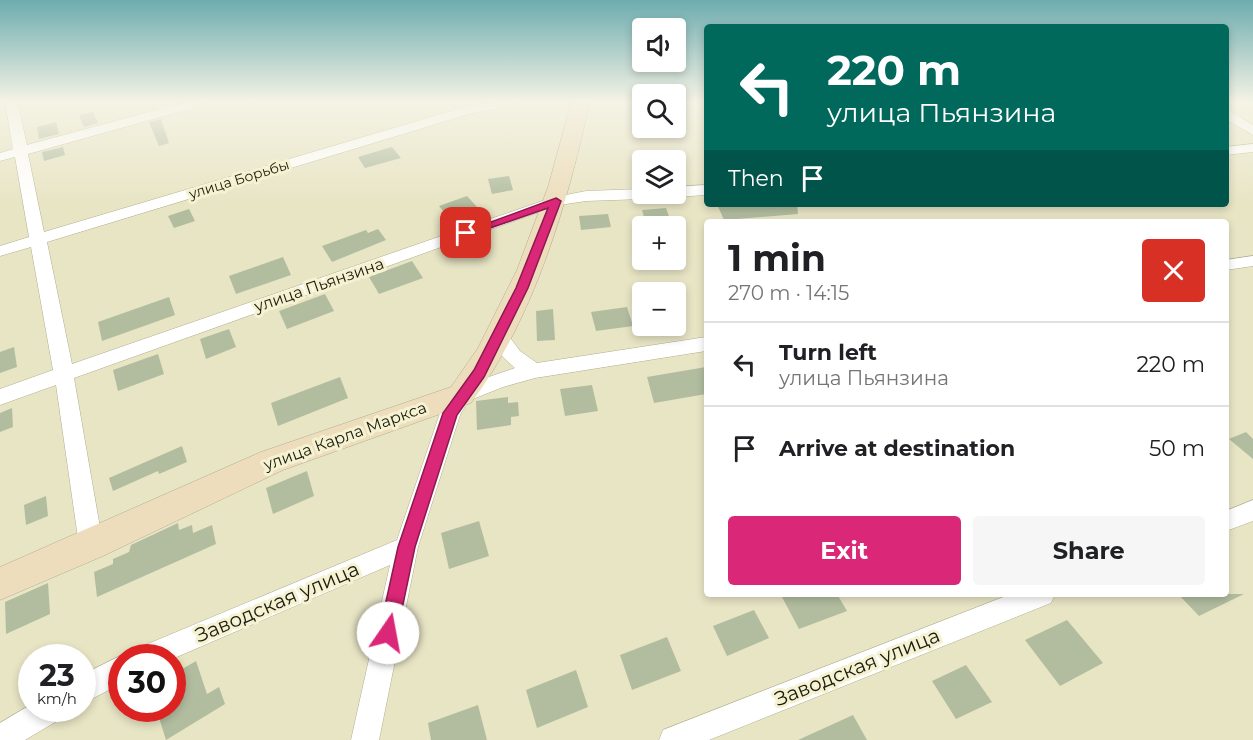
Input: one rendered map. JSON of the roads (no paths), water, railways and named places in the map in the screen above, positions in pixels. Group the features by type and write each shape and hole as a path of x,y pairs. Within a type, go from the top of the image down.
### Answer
{"street":[{"path":"17,136 64,375 91,545"},
{"path":"0,157 76,136"},
{"name":"улица Борьбы","path":"0,251 384,136"},
{"path":"365,740 406,547 450,413 479,373 522,288 556,201 572,136"},
{"path":"1229,150 1253,148"},
{"path":"686,191 704,190"},
{"name":"улица Пьянзина","path":"0,397 556,201 586,196 632,194"},
{"path":"1229,265 1253,261"},
{"path":"498,336 507,352 516,361 535,370"},
{"name":"улица Карла Маркса","path":"0,584 91,545 272,461 499,380 535,370 704,344"},
{"path":"1229,520 1253,510"},
{"name":"Заводская улица","path":"178,644 406,547"},
{"name":"Заводская улица","path":"673,740 1033,597"},
{"path":"0,739 29,722"}]}
